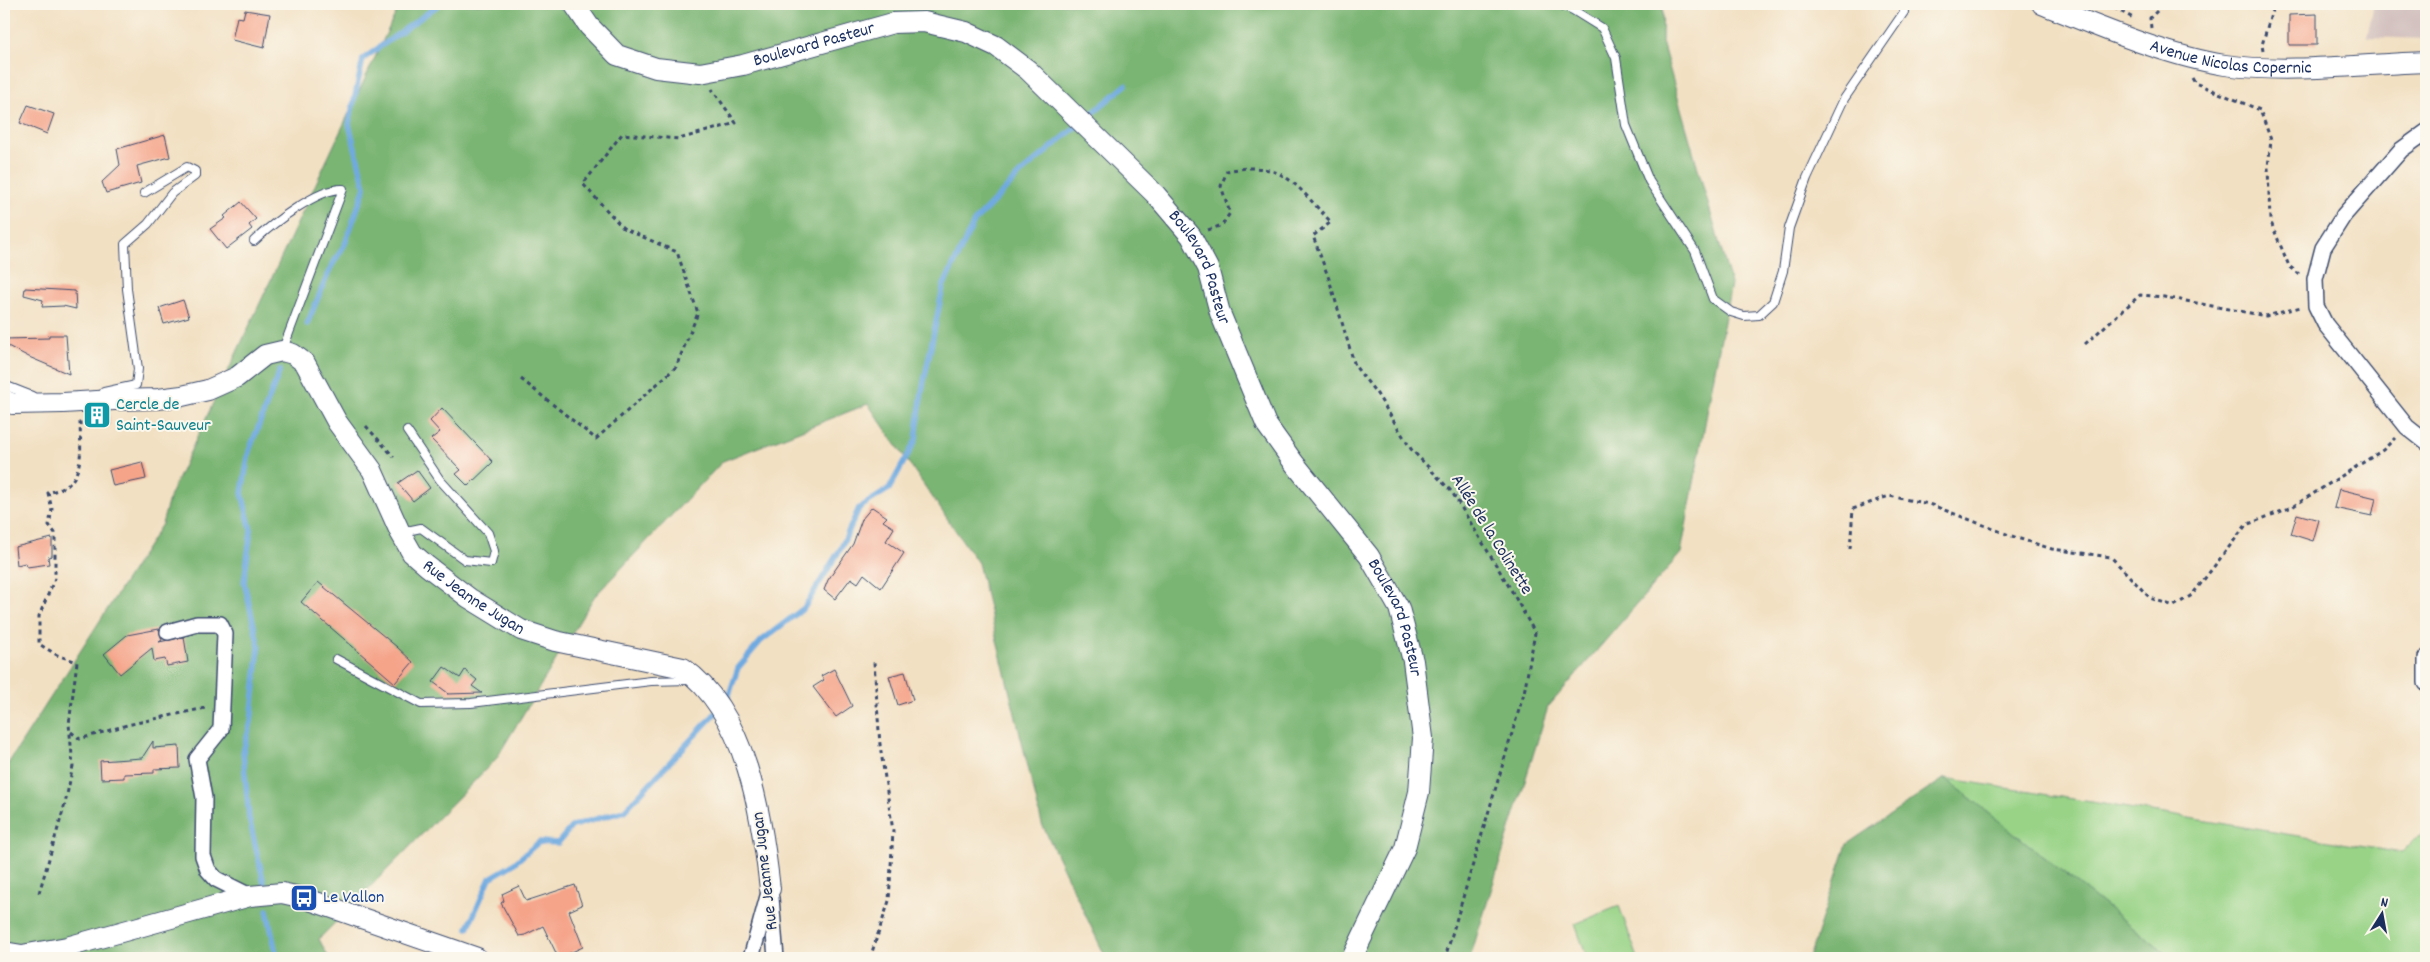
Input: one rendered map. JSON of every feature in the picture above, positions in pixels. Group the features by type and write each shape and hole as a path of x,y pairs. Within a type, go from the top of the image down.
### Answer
{"main road":[{"name":"Boulevard Pasteur","path":"574,4 590,26 617,55 656,68 700,72 743,65 893,23 924,22 966,32 996,46 1028,70 1137,176 1191,236 1208,268 1220,312 1266,424 1294,463 1369,556 1399,608 1413,662 1423,738 1419,792 1404,848 1352,958"},
{"name":"Avenue Nicolas Copernic","path":"2042,4 2180,55 2225,65 2266,69 2426,62"},
{"path":"4,400 13,404 158,400 208,390 237,377 274,353"},
{"name":"Rue Jeanne Jugan","path":"274,353 293,354 305,363 337,422 372,470 400,532 412,553 427,566 469,598 521,630 556,641 683,668 700,679 713,696 731,728 757,796 770,889"},
{"path":"4,952 22,955 67,947 250,896 282,893 304,898 477,958"}],"street":[{"path":"2426,132 2400,150 2344,215 2323,248 2315,279 2316,306 2325,324 2407,427 2426,442"},
{"path":"168,632 197,624 220,624 225,634 221,729 197,759 204,798 203,856 208,870 216,879 250,896"},
{"path":"2426,658 2426,683"},
{"path":"751,958 770,889"},
{"name":"Rue Jeanne Jugan","path":"770,889 776,958"}],"lane":[{"path":"1559,4 1573,10 1602,28 1616,58 1626,125 1649,181 1694,252 1713,299 1731,312 1744,316 1759,315 1774,302 1783,271 1790,228 1807,178 1844,99 1904,12 1903,4"},
{"path":"4,385 26,395 71,403 104,392 136,385 138,369 127,289 125,244 148,224 172,193 195,176 195,171 187,167 144,193"},
{"path":"254,241 283,217 332,189 343,189 293,318 274,353"},
{"path":"400,532 421,528 466,560 491,564 494,551 488,533 440,480 407,431"},
{"path":"336,659 421,704 471,703 651,681 700,679"}],"path":[{"path":"2152,32 2150,18 2164,4"},
{"path":"2266,69 2262,45 2274,4"},
{"path":"2180,55 2195,84 2260,110 2271,140 2268,168 2270,220 2289,266 2316,288"},
{"path":"521,379 596,440 676,368 698,313 677,252 623,228 584,184 622,134 680,139 736,123 700,72"},
{"name":"Allée de la Colinette","path":"1191,236 1222,225 1230,213 1221,186 1227,171 1241,168 1261,167 1287,176 1330,222 1313,236 1329,279 1355,366 1377,394 1412,449 1452,492 1535,633 1524,693 1445,958"},
{"path":"2085,344 2140,295 2164,297 2266,316 2293,307 2316,306"},
{"path":"39,893 65,804 73,766 69,724 77,662 57,655 39,644 39,616 55,578 55,533 49,525 52,509 48,493 66,486 77,474 79,466 71,403"},
{"path":"1850,549 1852,509 1889,496 1929,504 2017,538 2052,549 2111,557 2150,598 2174,606 2192,595 2246,525 2292,507 2383,450 2407,427"},
{"path":"870,958 889,901 893,831 880,745 874,662"},
{"path":"70,732 80,739 127,724 222,704"}],"shaded area":[{"path":"2374,4 2426,4 2426,39 2367,37"}],"green space":[{"path":"400,4 1663,4 1662,42 1731,284 1681,553 1548,707 1470,958 1106,958 1042,824 978,563 868,404 723,461 594,597 496,759 319,939 329,958 4,958 4,770 162,524 170,495"},
{"path":"1945,778 2402,853 2426,829 2426,958 2171,958"},
{"path":"1945,778 2171,958 1809,958 1847,844"},
{"path":"1619,906 1638,958 1587,958 1575,924"}],"building":[{"path":"245,10 270,14 264,48 232,40 237,17 243,18"},
{"path":"2317,14 2317,45 2289,45 2289,15"},
{"path":"28,105 54,114 47,134 20,123"},
{"path":"165,135 170,157 137,166 141,183 106,193 102,182 120,165 117,149"},
{"path":"241,202 256,219 249,225 252,229 226,249 210,229 226,218 224,216"},
{"path":"25,288 75,291 76,309 63,306 42,307 43,300 24,295"},
{"path":"183,300 189,317 164,324 159,308"},
{"path":"49,335 66,335 69,374 4,344 4,339 49,338"},
{"path":"442,408 493,462 468,486 456,474 461,470 431,439 440,432 430,421"},
{"name":"Cercle de Saint-Sauveur","path":"109,412 110,425 86,427 85,414"},
{"path":"142,462 146,479 113,486 109,470"},
{"path":"417,470 430,488 413,501 398,483"},
{"path":"2339,489 2376,498 2372,516 2334,508"},
{"path":"872,507 887,517 883,521 894,528 886,541 904,553 881,588 864,574 858,583 851,578 835,599 824,590 828,580 853,544 862,519"},
{"path":"2297,514 2319,520 2313,541 2291,534"},
{"path":"52,538 52,556 48,557 49,564 27,567 25,563 17,565 15,547"},
{"path":"318,582 413,662 395,683 301,602"},
{"path":"159,629 162,640 159,642 184,637 188,662 167,666 165,659 154,661 152,648 120,674 104,654 127,635"},
{"path":"444,667 460,678 465,670 477,680 472,686 482,693 447,694 433,682"},
{"path":"834,669 852,706 836,717 813,687 824,680 821,676"},
{"path":"905,672 913,700 898,705 889,676"},
{"path":"153,741 153,748 179,746 180,768 154,769 154,773 124,774 124,778 101,779 100,761 142,758"},
{"path":"575,885 582,905 569,911 583,947 563,956 557,955 543,926 519,936 501,903 504,901 502,894 519,886 526,901"}],"waterway":[{"path":"307,324 331,267 345,244 365,187 349,124 363,59 440,4"},
{"path":"468,928 490,878 512,865 539,842 558,843 572,826 624,811 727,701 738,668 761,641 804,608 841,548 859,508 889,489 916,440 922,391 943,287 974,222 1021,173 1126,85"},
{"path":"264,883 249,818 243,752 251,722 259,647 244,582 251,530 242,493 249,451 280,370"},
{"path":"267,910 277,958"}],"place":[{"name":"Cercle de Saint-Sauveur","path":"97,415"},
{"name":"Le Vallon","path":"304,898"}]}
